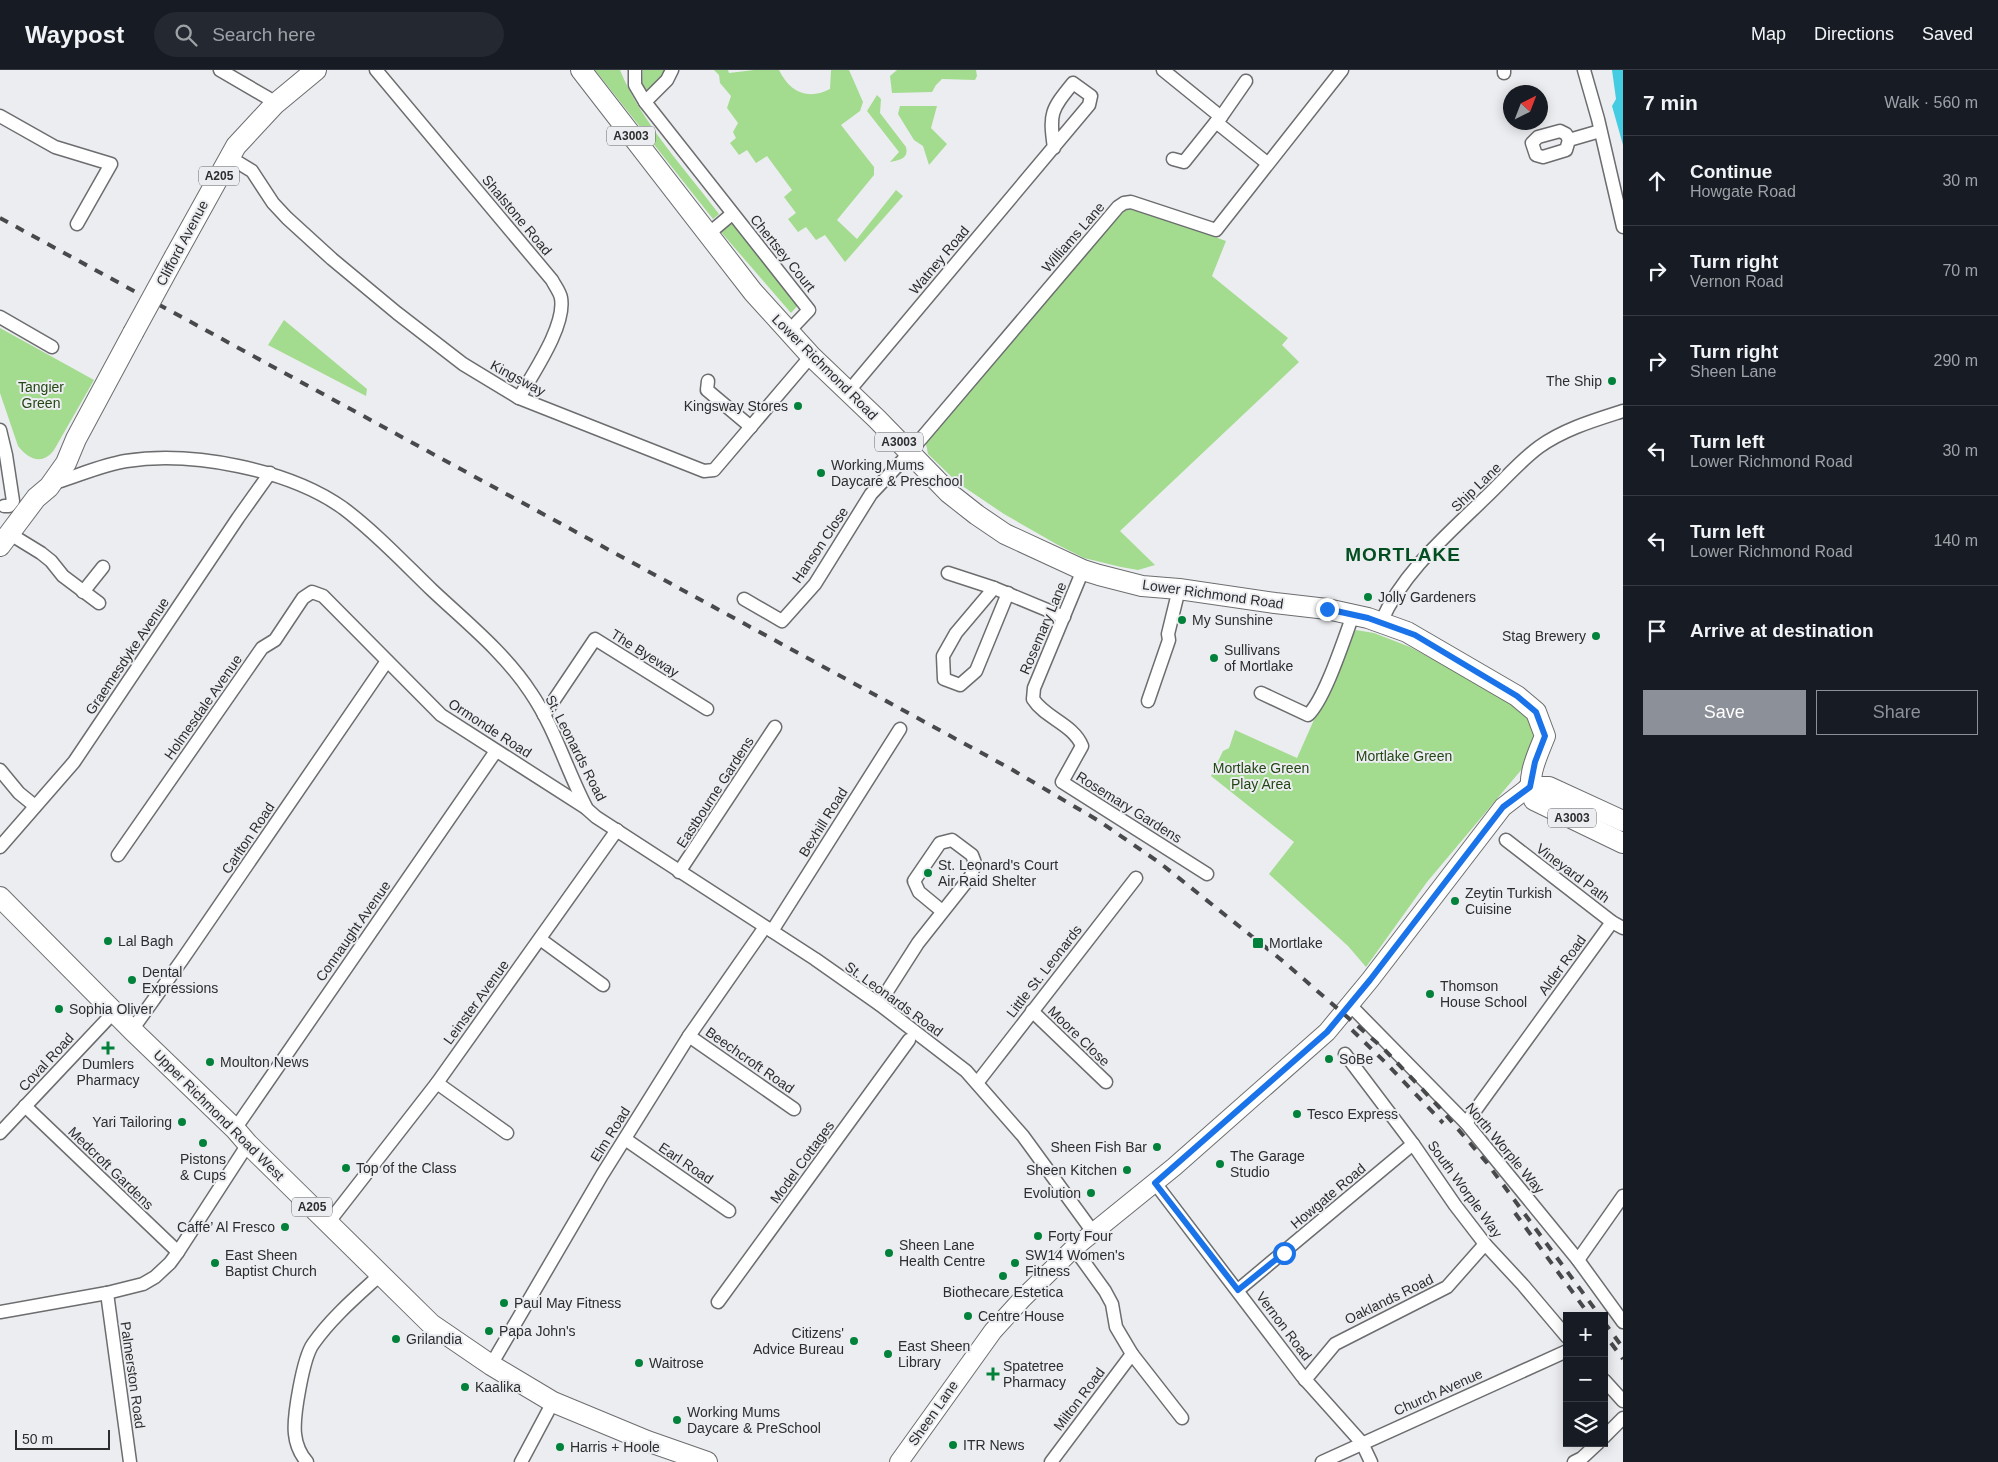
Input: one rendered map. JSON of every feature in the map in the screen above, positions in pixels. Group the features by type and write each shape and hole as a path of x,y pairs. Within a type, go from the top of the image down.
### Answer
{"main road":[{"name":"Clifford Avenue","path":"5,540 36,498 54,480 70,455 76,439 229,157 248,132 275,104 316,70"},
{"name":"Lower Richmond Road","path":"582,70 707,235 788,332 949,493 984,520 1005,534 1083,570 1142,586 1179,588 1249,600 1327,609 1381,622 1415,635 1517,696 1536,712 1545,736 1535,762 1530,787"},
{"name":"Clifford Avenue","path":"36,498 42,483 58,458 76,439"},
{"name":"A3003","path":"1623,821 1549,787 1530,787 1536,802 1623,843"},
{"name":"Sheen Lane","path":"899,1462 993,1331 1023,1298 1074,1248 1155,1183 1322,1036 1350,1005 1503,807 1530,787"},
{"name":"Upper Richmond Road West","path":"0,897 132,1030 431,1324 553,1402 707,1462"}],"street":[{"path":"220,70 275,104"},
{"name":"Shalstone Road","path":"376,70 552,280 561,296 561,314 556,330 518,398"},
{"name":"Chertsey Court","path":"635,70 635,85 645,102 809,310 788,332"},
{"path":"645,102 667,80 672,70"},
{"path":"1164,70 1267,163"},
{"name":"Williams Lane","path":"908,453 1118,207 1124,203 1131,202 1216,230 1342,70"},
{"path":"1584,70 1598,119 1623,228"},
{"path":"1173,159 1184,162 1219,120 1246,81"},
{"name":"Watney Road","path":"848,392 1054,148 1089,105 1091,96 1073,83 1056,104 1051,123 1054,148"},
{"path":"0,116 55,147 111,164 77,224"},
{"path":"1569,140 1600,130"},
{"name":"Kingsway","path":"229,157 252,171 273,203 287,218 397,313 463,364 518,398 704,471 714,470 811,356"},
{"name":"Chertsey Court","path":"707,235 732,214"},
{"path":"0,317 52,347"},
{"path":"708,381 707,390 751,426"},
{"name":"Ship Lane","path":"1381,622 1392,597 1410,574 1436,546 1539,447 1580,425 1623,411"},
{"path":"0,430 13,501 12,504 4,506"},
{"name":"Hanson Close","path":"744,599 782,621 815,584 871,494 908,453"},
{"name":"St. Leonards Road","path":"54,480 57,482 97,467 127,461 186,460 230,465 270,473 308,488 342,508 373,533 496,650 520,677 544,715 587,808 596,817 769,929 878,1004 966,1071 1023,1136 1093,1232"},
{"name":"Graemesdyke Avenue","path":"0,847 74,762 270,473"},
{"path":"5,540 51,561 63,576 99,604"},
{"path":"83,592 103,567"},
{"name":"Rosemary Lane","path":"1079,754 1082,746 1079,739 1039,708 1032,699 1034,688 1083,570"},
{"path":"948,573 1008,593 1064,617"},
{"path":"994,588 956,633 943,656 944,679 960,685 976,671 1008,593"},
{"path":"1148,700 1169,640 1168,634 1179,588"},
{"name":"Holmesdale Avenue","path":"118,856 262,648 275,640 303,598 312,592 323,596"},
{"name":"Ormonde Road","path":"323,596 441,716 587,808"},
{"path":"1261,693 1308,715 1314,710 1353,615"},
{"name":"The Byeway","path":"544,715 595,639 707,709"},
{"name":"Carlton Road","path":"132,1030 387,661"},
{"name":"Eastbourne Gardens","path":"679,872 775,728"},
{"name":"Bexhill Road","path":"769,929 900,730"},
{"name":"Connaught Avenue","path":"0,1312 107,1293 143,1284 155,1277 170,1263 178,1252 241,1136 496,751"},
{"name":"Rosemary Gardens","path":"1079,754 1062,782 1207,874"},
{"path":"0,770 19,793 35,806"},
{"name":"Leinster Avenue","path":"328,1223 437,1083 617,830"},
{"path":"878,1004 918,943 971,876 975,863 972,855 952,840 940,843 914,881 919,892 942,911"},
{"name":"Vineyard Path","path":"1506,840 1617,925"},
{"name":"Little St. Leonards","path":"977,1083 1136,878"},
{"name":"Alder Road","path":"1466,1122 1617,925"},
{"name":"Elm Road","path":"491,1364 602,1175 689,1036 769,929"},
{"path":"540,939 603,985"},
{"name":"North Worple Way","path":"1350,1005 1466,1122 1578,1260 1623,1322"},
{"name":"Coval Road","path":"0,1132 114,1012"},
{"name":"Moore Close","path":"1032,1012 1106,1082"},
{"name":"Beechcroft Road","path":"689,1036 794,1109"},
{"name":"Model Cottages","path":"718,1302 909,1040"},
{"name":"South Worple Way","path":"1345,1054 1413,1144 1454,1205 1485,1244 1563,1332"},
{"path":"437,1083 507,1133"},
{"name":"Medcroft Gardens","path":"25,1106 178,1252"},
{"name":"Earl Road","path":"625,1140 729,1211"},
{"name":"Howgate Road","path":"1238,1290 1413,1144"},
{"name":"Vernon Road","path":"1155,1183 1305,1380 1362,1443 1371,1462"},
{"path":"1578,1260 1623,1196"},
{"name":"Oaklands Road","path":"1305,1380 1335,1344 1447,1287 1485,1244"},
{"path":"1074,1248 1105,1291 1112,1304 1116,1327 1132,1354 1182,1418"},
{"path":"307,1462 301,1455 295,1435 296,1413 302,1378 311,1346 349,1304 380,1275"},
{"name":"Palmerston Road","path":"107,1293 130,1462"},
{"name":"Church Avenue","path":"1322,1462 1563,1353"},
{"name":"Milton Road","path":"1051,1462 1132,1354"},
{"path":"1608,1384 1623,1401"},
{"path":"521,1462 553,1402"},
{"path":"1608,1433 1623,1418"},
{"path":"1574,1462 1582,1458 1594,1447"}],"green space":[{"path":"595,70 620,70 652,127 719,214 713,219"},
{"path":"643,70 667,70 660,82 645,95 642,87"},
{"path":"714,70 728,70 729,73 779,70 793,88 806,94 814,94 830,89 831,70 849,70 863,102 860,111 841,125 874,167 874,175 837,220 857,239 896,190 903,196 845,262 825,235 816,240 806,227 798,232 788,219 796,213 784,197 792,190 767,156 756,163 747,150 739,155 730,143 736,138 733,132 738,123 727,108 731,96 720,83 719,75"},
{"path":"897,70 976,70 977,76 975,80 942,79 932,92 892,93 890,76"},
{"path":"877,95 881,99 880,113 906,147 906,154 900,160 890,162 899,152 867,111"},
{"path":"900,106 937,106 931,128 947,144 929,165 923,146 914,140 898,114"},
{"path":"1128,209 1157,216 1226,241 1212,276 1288,338 1282,345 1299,362 1120,531 1155,565 1138,570 1084,558 1004,514 958,483 928,454 925,439 1120,215"},
{"path":"732,223 800,303 791,313 721,232"},
{"path":"284,320 367,389 366,396 268,345"},
{"name":"Tangier Green","path":"0,328 94,380 54,450 45,458 35,459 22,451 18,446 0,393"},
{"name":"Mortlake Green","path":"1356,630 1374,633 1410,647 1505,698 1522,712 1535,729 1538,742 1532,757 1427,882 1366,967 1348,946 1269,874 1294,842 1211,776 1223,751 1229,748 1235,730 1297,758 1349,641"}],"water":[{"path":"1612,70 1623,70 1623,145 1612,106 1616,99"}],"railway":[{"path":"0,218 1011,769 1099,821 1160,863 1284,962 1384,1049 1439,1107 1487,1163 1597,1312"},
{"path":"1352,1030 1443,1123"},
{"path":"1515,1213 1587,1312"},
{"path":"1608,1327 1623,1348"},
{"path":"1611,1343 1623,1359"}],"place":[{"name":"The Ship","path":"1612,381"},
{"name":"Kingsway Stores","path":"798,406"},
{"name":"Working Mums Daycare & Preschool","path":"821,473"},
{"name":"Jolly Gardeners","path":"1368,597"},
{"name":"My Sunshine","path":"1182,620"},
{"name":"Stag Brewery","path":"1596,636"},
{"name":"Sullivans of Mortlake","path":"1214,658"},
{"name":"St. Leonard's Court Air Raid Shelter","path":"928,873"},
{"name":"Zeytin Turkish Cuisine","path":"1455,901"},
{"name":"Lal Bagh","path":"108,941"},
{"name":"Mortlake","path":"1258,943"},
{"name":"Dental Expressions","path":"132,980"},
{"name":"Thomson House School","path":"1430,994"},
{"name":"Sophia Oliver","path":"59,1009"},
{"name":"Dumlers Pharmacy","path":"108,1048"},
{"name":"SoBe","path":"1329,1059"},
{"name":"Moulton News","path":"210,1062"},
{"name":"Tesco Express","path":"1297,1114"},
{"name":"Yari Tailoring","path":"182,1122"},
{"name":"Pistons & Cups","path":"203,1143"},
{"name":"Sheen Fish Bar","path":"1157,1147"},
{"name":"The Garage Studio","path":"1220,1164"},
{"name":"Top of the Class","path":"346,1168"},
{"name":"Sheen Kitchen","path":"1127,1170"},
{"name":"Evolution","path":"1091,1193"},
{"name":"Caffe’ Al Fresco","path":"285,1227"},
{"name":"Forty Four","path":"1038,1236"},
{"name":"Sheen Lane Health Centre","path":"889,1253"},
{"name":"East Sheen Baptist Church","path":"215,1263"},
{"name":"SW14 Women's Fitness","path":"1015,1263"},
{"name":"Biothecare Estetica","path":"1003,1276"},
{"name":"Paul May Fitness","path":"504,1303"},
{"name":"Centre House","path":"968,1316"},
{"name":"Papa John's","path":"489,1331"},
{"name":"Grilandia","path":"396,1339"},
{"name":"Citizens' Advice Bureau","path":"854,1341"},
{"name":"East Sheen Library","path":"888,1354"},
{"name":"Waitrose","path":"639,1363"},
{"name":"Spatetree Pharmacy","path":"993,1374"},
{"name":"Kaalika","path":"465,1387"},
{"name":"Working Mums Daycare & PreSchool","path":"677,1420"},
{"name":"ITR News","path":"953,1445"},
{"name":"Harris + Hoole","path":"560,1447"}],"district":[{"name":"MORTLAKE","path":"1403,554"}],"route":[{"path":"1284,1253 1238,1290 1155,1183 1327,1032 1429,905 1503,807 1530,787 1535,762 1545,736 1536,712 1517,696 1415,635 1368,618 1327,609"}],"park label":[{"name":"Mortlake Green Play Area","path":"1261,776"}]}
